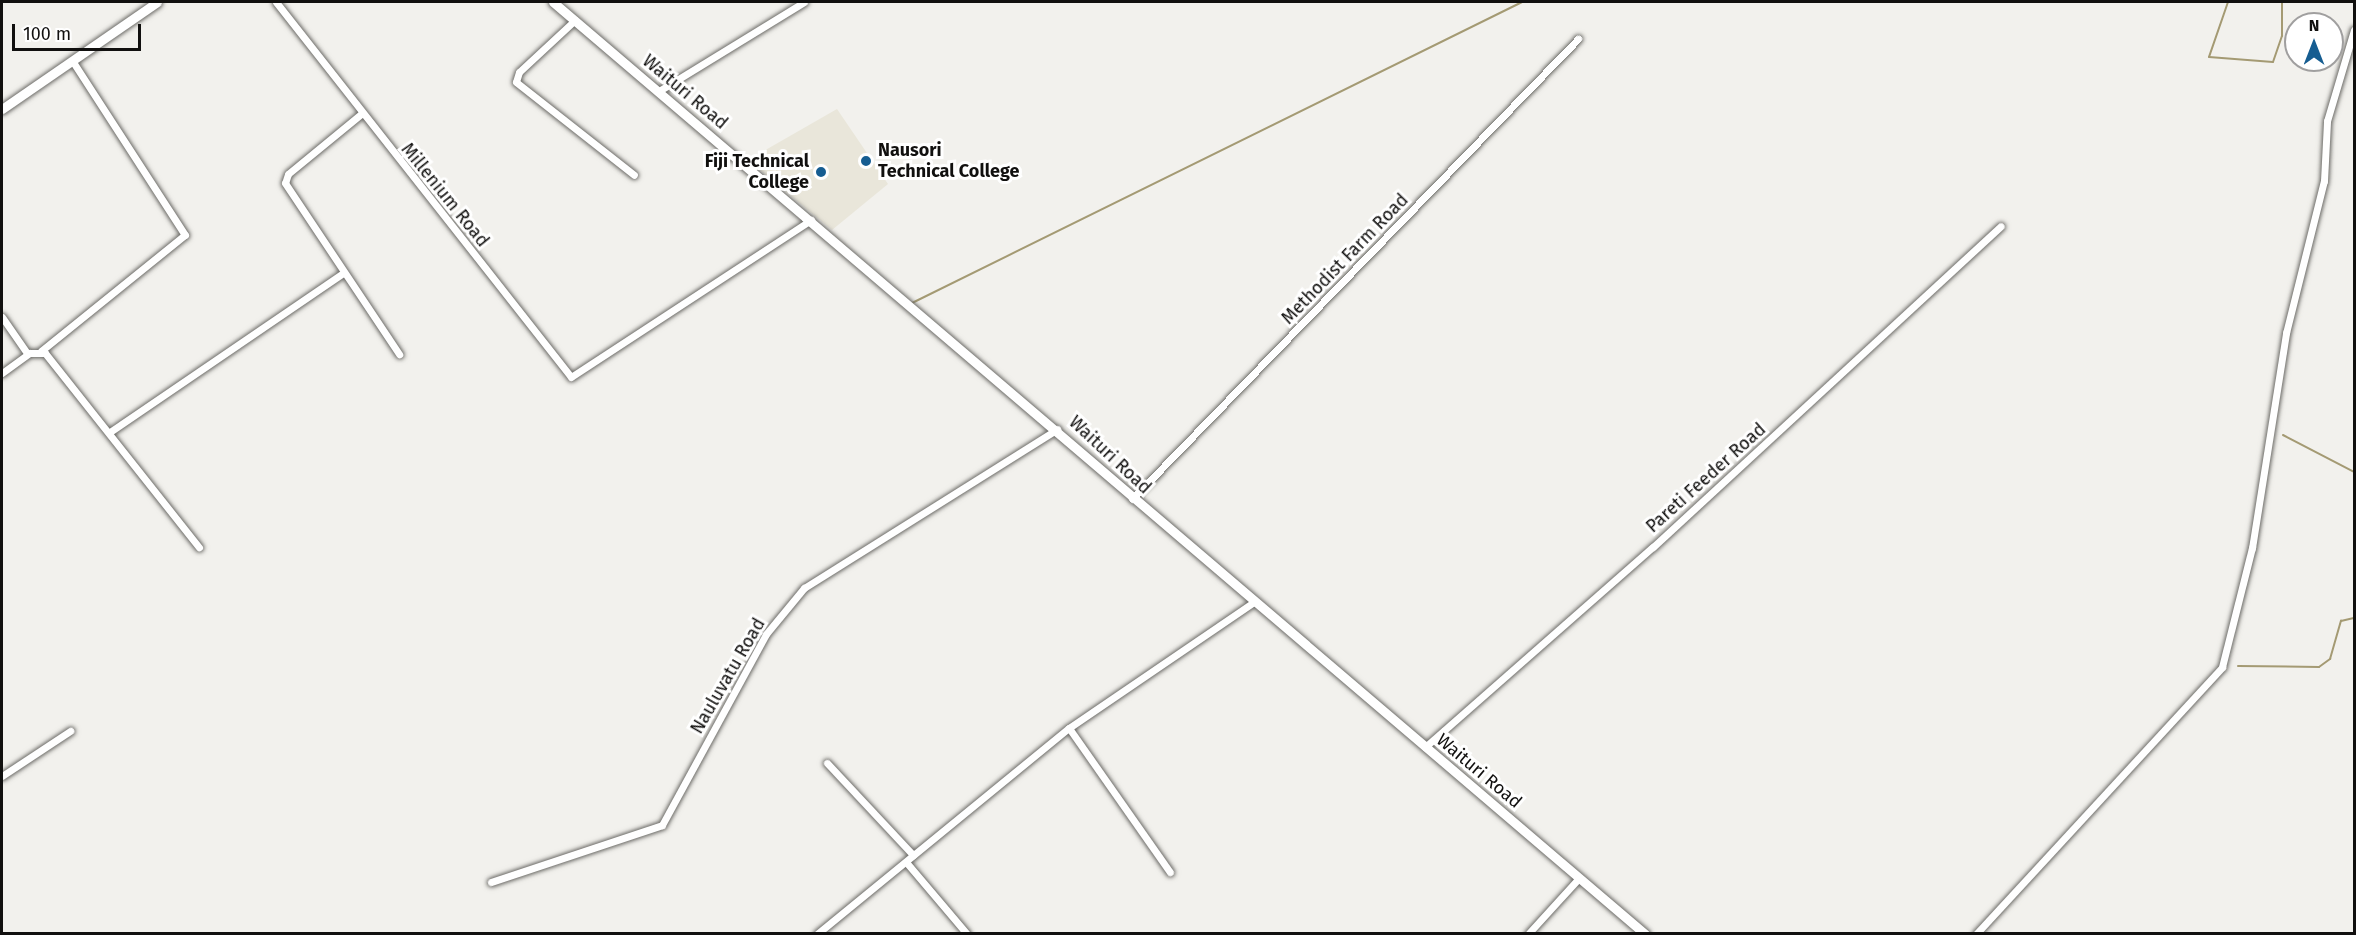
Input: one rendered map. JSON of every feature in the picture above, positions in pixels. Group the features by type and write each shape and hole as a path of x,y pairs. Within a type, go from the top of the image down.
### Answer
{"main road":[{"path":"2,109 157,2"},
{"name":"Waituri Road","path":"553,2 1057,429 1132,499 1645,933"}],"street":[{"name":"Millenium Road","path":"276,2 361,114 562,368 571,376 581,375 811,220"},
{"path":"659,91 804,2"},
{"path":"574,20 519,72 516,82 634,175"},
{"path":"1976,933 2222,667 2277,415 2286,333 2322,189 2327,121 2355,30"},
{"name":"Methodist Farm Road","path":"1132,499 1578,39"},
{"path":"2,373 30,353 41,351 185,235 72,60"},
{"path":"361,114 285,179 291,196 399,354"},
{"name":"Pareti Feeder Road","path":"1425,747 1653,547 2001,226"},
{"path":"110,432 343,273"},
{"path":"2,317 30,353"},
{"path":"41,351 110,432 199,547"},
{"name":"Nauluvatu Road","path":"491,882 662,825 766,634 804,588 1057,429"},
{"path":"817,933 1069,728 1254,602"},
{"path":"1069,728 1170,872"},
{"path":"2,776 70,731"},
{"path":"826,763 914,855"},
{"path":"906,862 967,933"},
{"path":"1528,933 1579,878"}],"shaded area":[{"name":"Fiji Technical College","path":"837,109 888,184 832,230 748,160"}],"waterway":[{"path":"910,304 1522,2"},
{"path":"2228,2 2209,57 2273,62 2282,36 2282,2"},
{"path":"2283,435 2354,472"},
{"path":"2238,666 2319,667 2330,659 2341,621 2354,618"}],"place":[{"name":"Nausori Technical College","path":"866,161"},
{"name":"Fiji Technical College","path":"821,172"}]}
